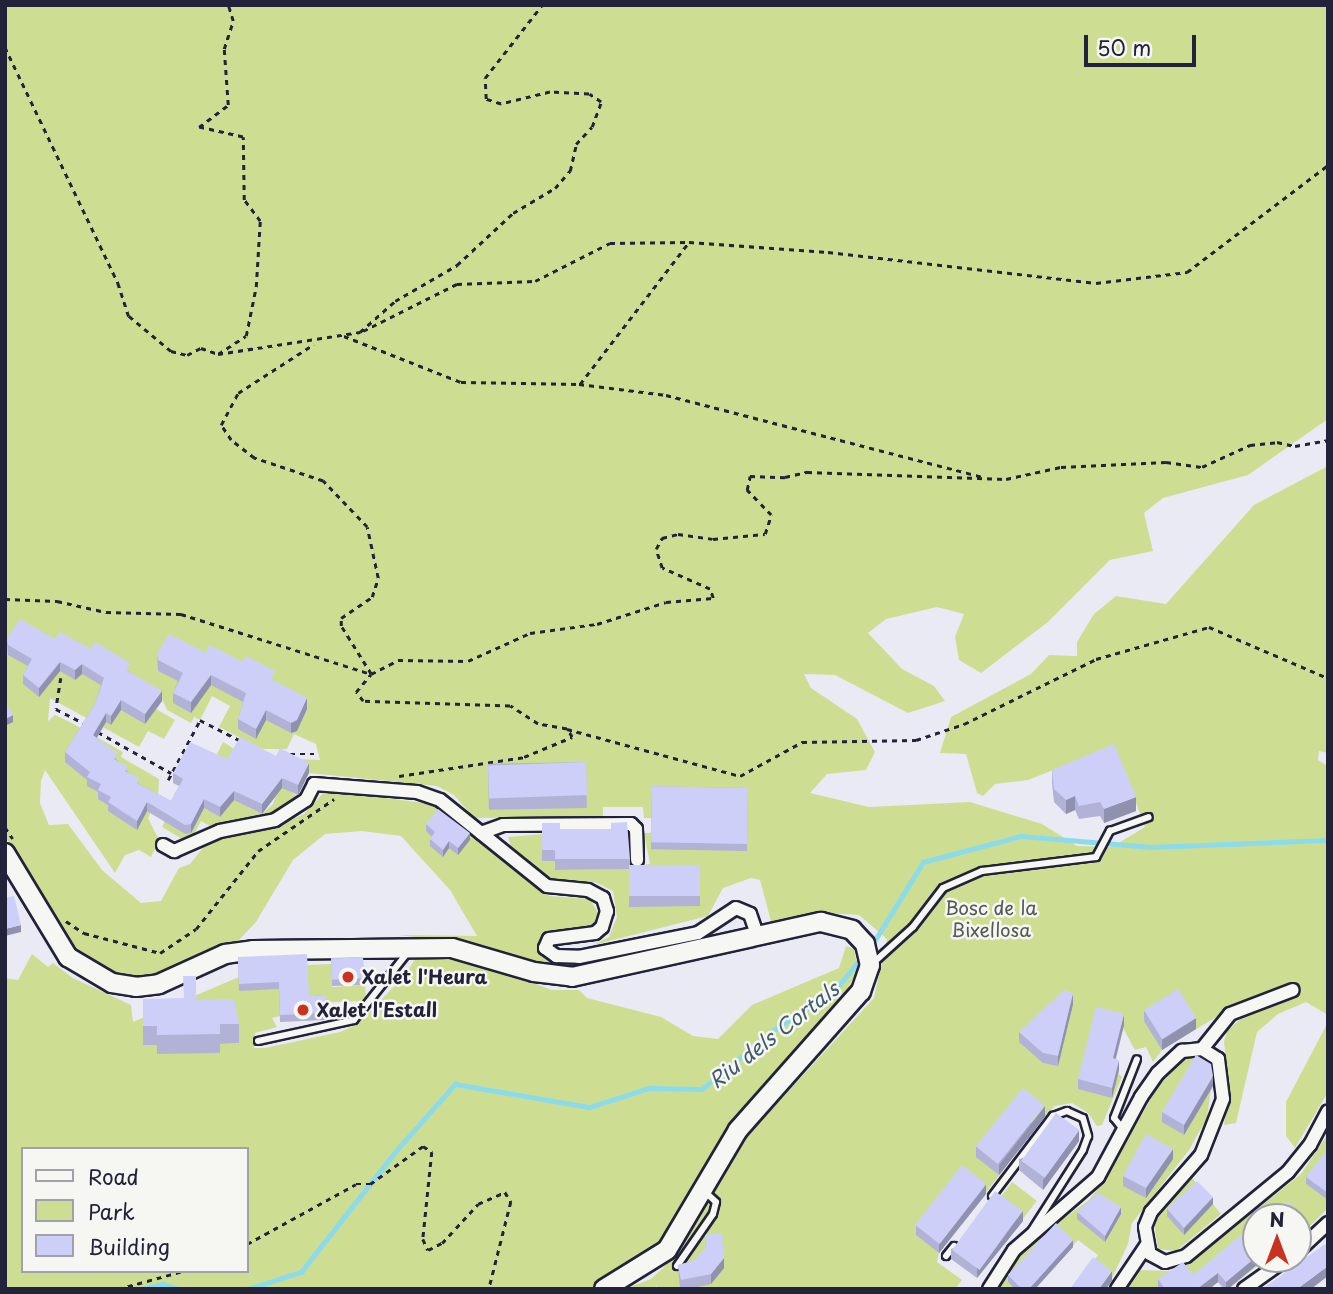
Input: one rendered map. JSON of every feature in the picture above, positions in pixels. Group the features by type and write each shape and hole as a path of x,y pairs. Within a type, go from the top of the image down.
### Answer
{"main road":[{"path":"12,851 56,944 68,957 112,983 159,985 225,954 253,950 452,948 541,974 572,977 821,922 835,923 859,935 870,965 861,991 751,1113 661,1256 604,1289"}],"street":[{"path":"163,845 174,850 220,831 275,820 306,800 314,784 432,795 547,886 589,890 603,898 607,911 602,927 595,933 549,939 545,948 556,956 579,957 698,933 736,908 750,914 758,937"},
{"path":"481,833 503,825 631,824 636,829 637,860"},
{"path":"1202,1049 1230,1014 1293,990"},
{"path":"989,1289 1029,1235 1098,1177 1158,1073 1182,1051 1202,1049 1219,1059 1223,1070 1219,1114 1201,1155 1151,1212 1146,1246 1118,1289"},
{"path":"1146,1246 1150,1254 1165,1262 1186,1256 1288,1172 1310,1145 1328,1111"},
{"path":"1312,1238 1328,1223"},
{"path":"1244,1289 1266,1273"}],"lane":[{"path":"870,965 913,927 943,888 982,871 1075,863 1096,857 1108,835 1149,817"},
{"path":"258,1041 354,1020 402,964 410,947"},
{"path":"1125,1130 1114,1118 1137,1059"},
{"path":"988,1201 1053,1116 1067,1111 1083,1118 1088,1136 1083,1150 1029,1235"},
{"path":"677,1266 713,1214 716,1202 702,1190"},
{"path":"946,1256 963,1234"}],"path":[{"path":"218,354 246,336 256,286 260,221 244,200 243,137 199,127 228,105 224,49 233,21 228,5"},
{"path":"360,332 395,301 457,265 513,214 555,188 570,171 576,144 592,127 601,102 589,94 550,92 501,104 486,99 485,78 542,5"},
{"path":"5,47 51,137 129,316 171,351 187,355 201,348 218,354 318,342 360,332 457,284 535,281 610,243 689,242 1096,283 1187,272 1328,165"},
{"path":"579,384 689,242"},
{"path":"344,336 460,382 579,384 666,395 991,479"},
{"path":"318,342 238,393 221,425 231,440 254,458 323,481 367,527 377,578 372,597 341,618 341,626 371,674"},
{"path":"1328,440 1295,446 1277,442 1250,445 1202,467 1101,465 991,479 807,472 785,477 750,476 747,490 771,515 765,534 713,540 667,535 656,549 662,568 710,589 713,598 666,602 597,624 558,626 468,661 398,660 371,674 356,692 363,701 510,706 538,724 567,729 740,776 802,742 916,740 964,724 1096,659 1209,627 1328,678"},
{"path":"5,599 57,601 106,612 180,614 371,674"},
{"path":"61,678 56,709 171,773"},
{"path":"167,780 200,720 242,742"},
{"path":"397,776 524,757 572,737 567,729"},
{"path":"186,747 196,752"},
{"path":"277,754 314,754"},
{"path":"60,917 84,933 160,953 196,929 258,851 353,786"},
{"path":"5,827 12,851"},
{"path":"248,1243 356,1184 370,1184 423,1146 432,1152 423,1239 428,1250 442,1243 478,1204 505,1192 511,1202 489,1289"},
{"path":"118,1289 176,1273"}],"green space":[{"name":"Bosc de la Bixellosa","path":"5,5 1328,5 1328,419 1248,475 1163,498 1144,513 1153,551 1110,560 1048,622 981,673 959,660 955,637 964,614 937,607 886,619 868,633 902,669 934,686 945,701 908,713 835,675 804,674 811,688 857,719 875,752 866,770 827,774 810,793 869,807 970,802 1042,824 1077,846 1112,847 1145,827 1118,754 1107,749 1028,780 995,784 983,796 977,793 966,754 940,753 951,717 1031,674 1049,655 1077,656 1077,642 1094,614 1116,596 1166,604 1254,505 1328,466 1328,753 1319,751 1318,760 1328,766 1328,1015 1306,1002 1278,1014 1257,1032 1236,1123 1224,1125 1229,1086 1224,1042 1227,1031 1246,1014 1296,996 1293,984 1231,1008 1162,1050 1153,1062 1146,1047 1135,1050 1123,1028 1113,1068 1122,1077 1102,1125 1097,1126 1088,1113 1072,1103 1055,1106 1045,1116 939,1253 937,1262 962,1280 955,1289 658,1289 656,1285 656,1289 624,1289 651,1279 665,1266 738,1146 874,998 887,939 859,915 825,913 772,925 760,880 751,878 723,888 708,916 593,945 609,937 617,917 613,891 595,882 554,882 511,846 508,837 542,834 542,860 555,861 555,870 616,869 650,864 644,833 746,830 747,818 644,818 643,807 603,807 603,816 474,818 454,795 437,786 309,773 299,759 320,760 316,744 294,734 287,749 262,749 219,727 230,706 212,696 200,720 194,717 191,723 167,710 162,699 156,709 175,720 164,739 148,731 139,747 50,698 48,721 55,715 70,722 123,752 121,757 159,779 158,799 148,818 159,840 151,857 139,850 125,855 115,873 45,770 41,781 40,803 49,825 68,824 102,870 141,903 161,901 179,868 190,864 206,844 239,831 282,824 304,814 326,790 431,804 549,896 590,899 599,915 593,925 546,933 540,953 551,964 548,969 439,940 398,935 477,936 450,890 401,836 362,831 325,834 293,860 256,922 238,941 149,977 122,976 94,965 74,947 5,836"},
{"path":"223,742 238,751 249,808 262,814 273,804 280,785 297,796 287,808 257,820 215,829 201,821 193,836 182,839 162,827 165,821 185,834 200,806 220,817 233,801 228,798 227,760 217,754"},
{"path":"846,946 854,949 858,969 843,997 731,1125 672,1227 646,1258 594,1289 5,1289 5,978 18,980 32,954 48,967 53,963 73,978 131,1005 133,1022 239,977 240,991 307,965 331,964 332,987 365,985 366,1001 280,1004 280,1016 272,1018 277,1027 255,1033 254,1048 340,1032 358,1024 407,973 417,955 485,965 552,990 579,990 587,998 661,1017 693,1036 718,1039 752,1005 839,968","holes":["239,1034 239,1043 220,1044 219,1053 157,1053 157,1045"]},
{"path":"1328,1022 1328,1092 1295,1148 1286,1136 1286,1102"},
{"path":"1189,1056 1199,1056 1214,1067 1207,1118 1189,1150 1132,1223 1128,1244 1107,1289 1073,1289 1098,1255 1078,1240 1035,1289 999,1289 1016,1258 1033,1240 1088,1201 1105,1180 1158,1086"},
{"path":"1328,1134 1328,1208 1312,1224 1312,1203 1265,1203 1301,1174"},
{"path":"1192,1178 1221,1214 1176,1251 1158,1249 1154,1222"},
{"path":"1012,1182 1037,1201 1022,1221 997,1202"},
{"path":"1242,1221 1242,1273 1248,1273 1228,1289 1218,1282 1210,1289 1128,1289 1138,1270 1170,1271 1185,1265"}],"building":[{"path":"20,619 55,639 60,632 91,649 95,642 130,663 126,670 162,691 145,714 121,700 111,716 106,713 93,735 118,754 114,759 128,767 125,771 139,778 137,783 171,801 183,779 173,773 190,742 227,759 240,737 276,756 280,748 309,763 298,785 282,778 262,804 234,791 220,807 204,799 191,824 185,825 147,802 137,821 108,802 111,797 98,790 101,784 87,777 90,772 65,752 95,704 104,678 82,664 75,670 60,662 39,688 23,675 32,659 8,645 7,639"},
{"path":"169,634 206,653 209,645 243,662 246,656 275,671 271,679 307,698 297,720 291,723 266,710 256,729 238,719 246,693 211,675 191,702 173,693 183,673 158,660 157,654"},
{"path":"5,701 13,715 5,719"},
{"path":"1114,744 1136,797 1104,809 1100,802 1079,806 1075,796 1066,800 1054,789 1052,770"},
{"path":"586,762 587,795 489,798 488,765"},
{"path":"652,786 748,788 747,844 651,842"},
{"path":"438,809 470,833 458,848 449,841 443,850 430,839 435,832 426,824"},
{"path":"627,822 630,859 555,859 555,850 542,850 542,823 560,823 560,829 611,829 611,823"},
{"path":"629,865 700,865 700,896 629,896"},
{"path":"14,896 21,925 5,929 5,898"},
{"path":"307,954 309,996 326,995 326,1013 280,1015 279,982 239,984 238,957"},
{"name":"Xalet l'Heura","path":"363,957 364,978 332,980 331,959"},
{"path":"183,976 196,976 196,1000 234,999 239,1024 220,1024 220,1034 157,1035 157,1026 143,1026 143,999 184,998"},
{"path":"1178,989 1196,1018 1162,1039 1144,1010"},
{"path":"1064,990 1073,993 1058,1056 1043,1053 1019,1032"},
{"path":"1096,1007 1124,1014 1113,1058 1119,1060 1112,1088 1078,1079"},
{"path":"1196,1055 1211,1064 1213,1076 1184,1125 1162,1112"},
{"path":"1023,1088 1045,1106 998,1164 976,1146"},
{"path":"1056,1113 1079,1130 1045,1178 1021,1161"},
{"path":"1146,1134 1173,1149 1146,1188 1123,1176"},
{"path":"1326,1151 1328,1153 1328,1193 1306,1177"},
{"path":"962,1165 986,1184 940,1244 915,1225"},
{"path":"1197,1181 1213,1197 1184,1228 1167,1209"},
{"path":"995,1191 1023,1211 980,1270 952,1250"},
{"path":"1098,1193 1121,1207 1105,1236 1077,1212"},
{"path":"1056,1223 1073,1240 1029,1289 1022,1289 1008,1275"},
{"path":"722,1233 724,1258 711,1274 681,1280 678,1265 693,1261 706,1248 705,1235"},
{"path":"1242,1234 1242,1269 1226,1282 1218,1273 1197,1289 1165,1289 1158,1279 1183,1262 1193,1275"},
{"path":"1325,1244 1328,1248 1328,1266 1297,1289 1266,1289 1265,1287 1285,1273 1312,1273 1312,1253"},
{"path":"1093,1257 1112,1271 1099,1289 1070,1289"}],"waterway":[{"name":"Riu dels Cortals","path":"872,945 923,862 1021,836 1151,847 1328,840"},
{"name":"Riu dels Cortals","path":"248,1289 301,1272 395,1152 455,1084 590,1107 649,1088 702,1089 771,1032 835,990 862,957"},
{"name":"Riu dels Cortals","path":"141,1289 163,1284 178,1289"}],"place":[{"name":"Xalet l'Heura","path":"348,977"},
{"name":"Xalet l'Estall","path":"303,1010"}]}
